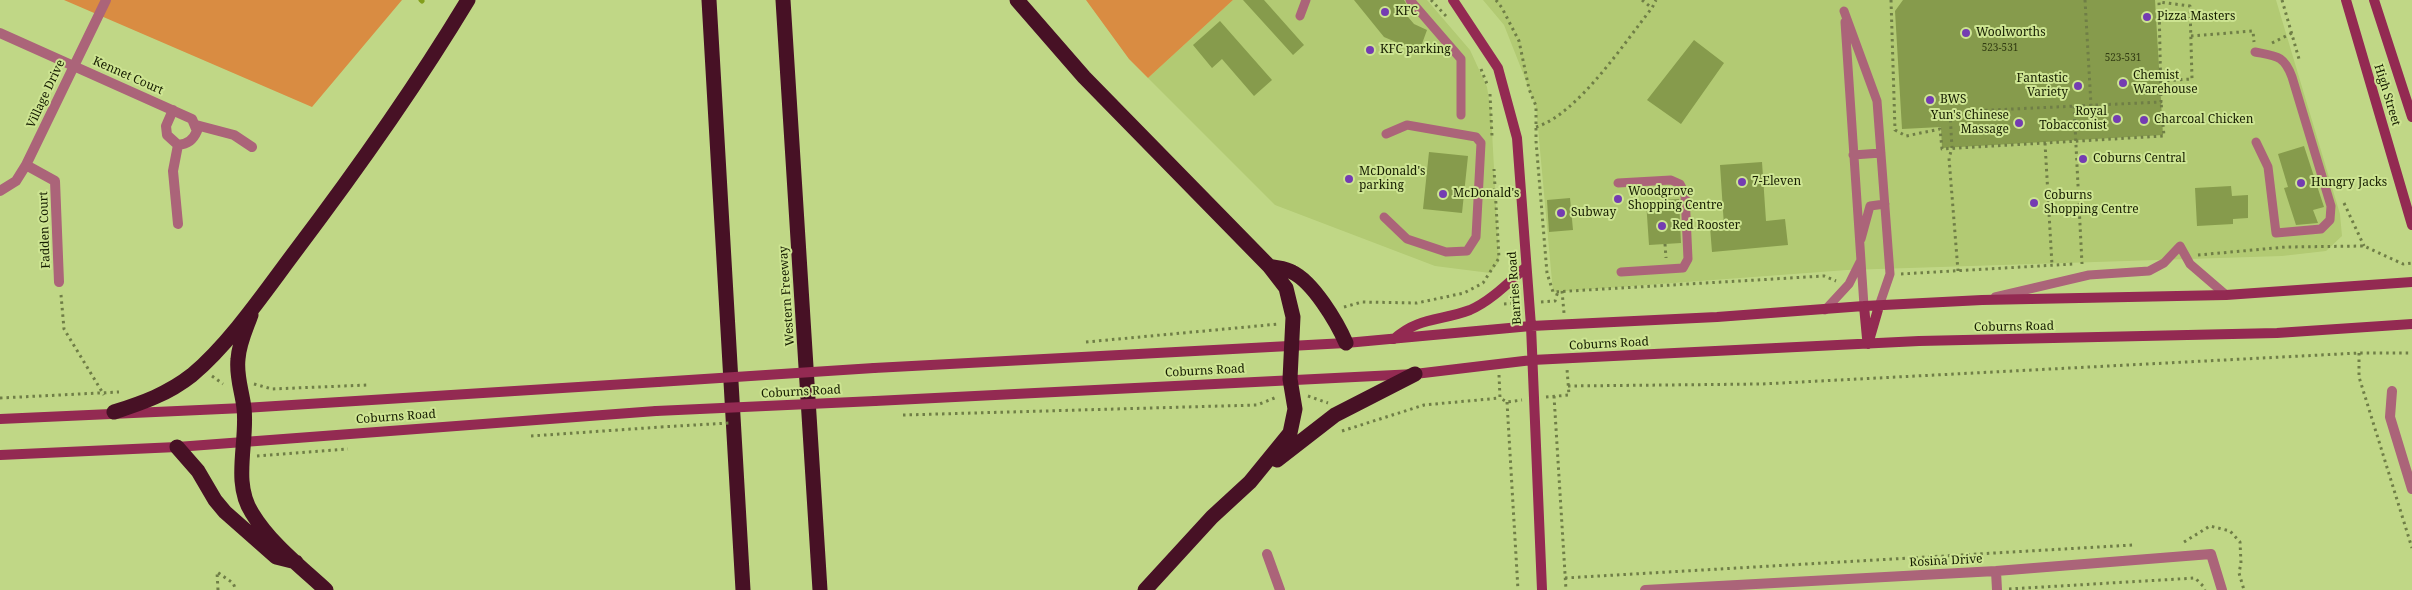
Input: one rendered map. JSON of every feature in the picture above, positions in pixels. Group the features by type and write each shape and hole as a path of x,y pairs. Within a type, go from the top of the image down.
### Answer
{"highway":[{"path":"114,412 158,397 175,387 199,368 254,306 411,92 468,0"},
{"path":"709,0 743,590"},
{"name":"Western Freeway","path":"783,0 820,590"},
{"path":"1017,0 1084,78 1269,266 1286,288 1293,328 1290,379 1294,421 1290,433 1250,482"},
{"path":"1269,266 1292,272 1312,290 1339,326 1346,343"},
{"path":"254,306 241,343 238,359 239,384 244,408 242,486 251,512 296,562 326,590"},
{"path":"1145,590 1212,517 1250,482 1335,415 1415,374"},
{"path":"177,447 198,471 225,512 276,558 296,562"}],"main road":[{"name":"Barries Road","path":"1453,0 1498,68 1512,112 1517,138 1531,326 1542,590"},
{"name":"High Street","path":"2346,0 2412,225"},
{"name":"High Street","path":"2374,0 2412,117"},
{"path":"1394,339 1406,328 1418,322 1469,310 1485,302 1526,267"},
{"name":"Coburns Road","path":"0,419 114,412 244,408 874,368 1346,343 1531,326 1826,310 1864,306 1982,300 2226,295 2412,282"},
{"path":"1864,306 1868,344"},
{"path":"1868,344 1879,306"},
{"name":"Coburns Road","path":"0,455 177,447 656,411 1415,374 1532,360 1868,344 2277,333 2412,324"}],"street":[{"name":"Village Drive","path":"0,191 16,181 26,165 106,0"},
{"name":"Kennet Court","path":"0,33 173,110 192,119 196,125 234,135 252,147"},
{"name":"Kennet Court","path":"173,110 166,131 168,138 178,145"},
{"path":"178,224 173,171 178,145 192,140 196,131 196,125"},
{"name":"Fadden Court","path":"26,165 56,181 59,282"},
{"path":"2392,391 2390,417 2412,489"},
{"path":"1268,554 1280,590"},
{"name":"Rosina Drive","path":"1645,590 1996,570 2211,554 2222,590"},
{"path":"1996,570 1997,590"}],"lane":[{"path":"1300,16 1306,0"},
{"path":"1410,0 1461,59 1461,115"},
{"path":"1864,306 1844,11 1877,101 1890,274 1879,306"},
{"path":"2256,49 2280,57 2288,64 2331,206 2330,220 2321,229 2276,233 2268,166 2256,142"},
{"path":"1384,217 1407,239 1446,252 1467,251 1476,237 1481,143 1476,137 1408,125 1386,134"},
{"path":"1853,155 1881,153"},
{"path":"1618,183 1671,180 1680,184 1685,194 1688,259 1683,268 1621,272"},
{"path":"1859,246 1870,206 1885,204"},
{"name":"Coburns Road","path":"1982,300 2089,275 2149,271 2164,263 2180,246 2186,256"},
{"path":"2186,256 2190,264 2226,295"},
{"path":"1826,310 1849,284 1860,261"}],"path":[{"path":"1496,0 1519,41 1530,89 1536,106 1547,273 1553,292 1824,276 1849,284"},
{"path":"1642,0 1652,8"},
{"path":"1536,127 1547,124 1588,88 1652,8 1656,0"},
{"path":"1891,0 1895,130 1906,136 1940,129 1942,149 2164,136 2161,81 2159,1 2190,6 2192,79 2161,81"},
{"path":"2085,0 2091,105"},
{"path":"2191,36 2253,32 2254,47 2256,49"},
{"path":"2265,44 2292,33"},
{"path":"1958,270 1949,158 1952,148 1950,112 2162,102"},
{"path":"2074,106 2082,264"},
{"path":"2045,143 2052,266"},
{"path":"2186,256 2286,247 2364,246 2403,264 2412,263"},
{"path":"1890,274 2092,263"},
{"path":"59,282 64,329 114,412"},
{"path":"1568,386 1762,384 2360,353 2412,353"},
{"path":"2360,353 2358,377 2412,548"},
{"path":"199,368 225,385 256,383 272,389 372,385"},
{"path":"0,398 103,394 126,391"},
{"path":"894,414 1257,405 1286,394 1316,397 1331,405 1341,431 1424,405 1500,398"},
{"path":"1554,396 1566,590"},
{"path":"1507,402 1518,590"},
{"path":"2183,543 2210,526 2230,531 2240,542 2241,563 2238,574 2244,590"},
{"path":"1565,578 2136,545"},
{"path":"218,590 216,572 233,584 236,590"},
{"path":"1997,590 2195,578 2203,586 2204,590"}],"shaded area":[{"path":"64,0 402,0 312,107"},
{"path":"1086,0 1233,0 1148,78 1129,59"},
{"path":"1233,0 1427,0 1470,50 1487,87 1491,112 1499,262 1490,273 1435,266 1275,205 1148,78"},
{"path":"1483,0 2276,0 2340,214 2342,236 2326,251 2282,256 1847,270 1553,292 1536,106 1504,25"}],"building":[{"path":"1243,0 1264,0 1304,45 1293,55"},
{"path":"1354,0 1404,0 1408,7 1403,11 1414,24 1427,30 1419,52 1384,37"},
{"name":"Coburns Central","path":"1903,0 2155,0 2163,135 1942,148 1941,127 1902,129 1895,11"},
{"path":"1220,21 1272,80 1254,96 1222,59 1212,68 1193,45"},
{"path":"1694,40 1724,63 1681,124 1647,100"},
{"path":"2304,146 2324,207 2313,210 2318,223 2296,225 2284,188 2288,187 2278,154"},
{"path":"1429,152 1468,156 1462,213 1423,209"},
{"path":"1762,162 1766,221 1785,219 1788,245 1712,252 1710,227 1724,226 1720,165"},
{"path":"2231,186 2232,196 2248,195 2248,218 2233,219 2233,224 2197,226 2195,188"},
{"path":"1570,198 1573,230 1549,232 1547,200"},
{"path":"1679,199 1681,243 1649,245 1646,201"}],"place":[{"name":"KFC","path":"1385,12"},
{"name":"Pizza Masters","path":"2147,17"},
{"name":"Woolworths","path":"1966,33"},
{"name":"KFC parking","path":"1370,50"},
{"name":"Chemist Warehouse","path":"2123,83"},
{"name":"Fantastic Variety","path":"2078,86"},
{"name":"BWS","path":"1930,100"},
{"name":"Royal Tobacconist","path":"2117,119"},
{"name":"Charcoal Chicken","path":"2144,120"},
{"name":"Yun's Chinese Massage","path":"2019,123"},
{"name":"Coburns Central","path":"2083,159"},
{"name":"McDonald's parking","path":"1349,179"},
{"name":"7-Eleven","path":"1742,182"},
{"name":"Hungry Jacks","path":"2301,183"},
{"name":"McDonald's","path":"1443,194"},
{"name":"Woodgrove Shopping Centre","path":"1618,199"},
{"name":"Coburns Shopping Centre","path":"2034,203"},
{"name":"Subway","path":"1561,213"},
{"name":"Red Rooster","path":"1662,226"}]}
